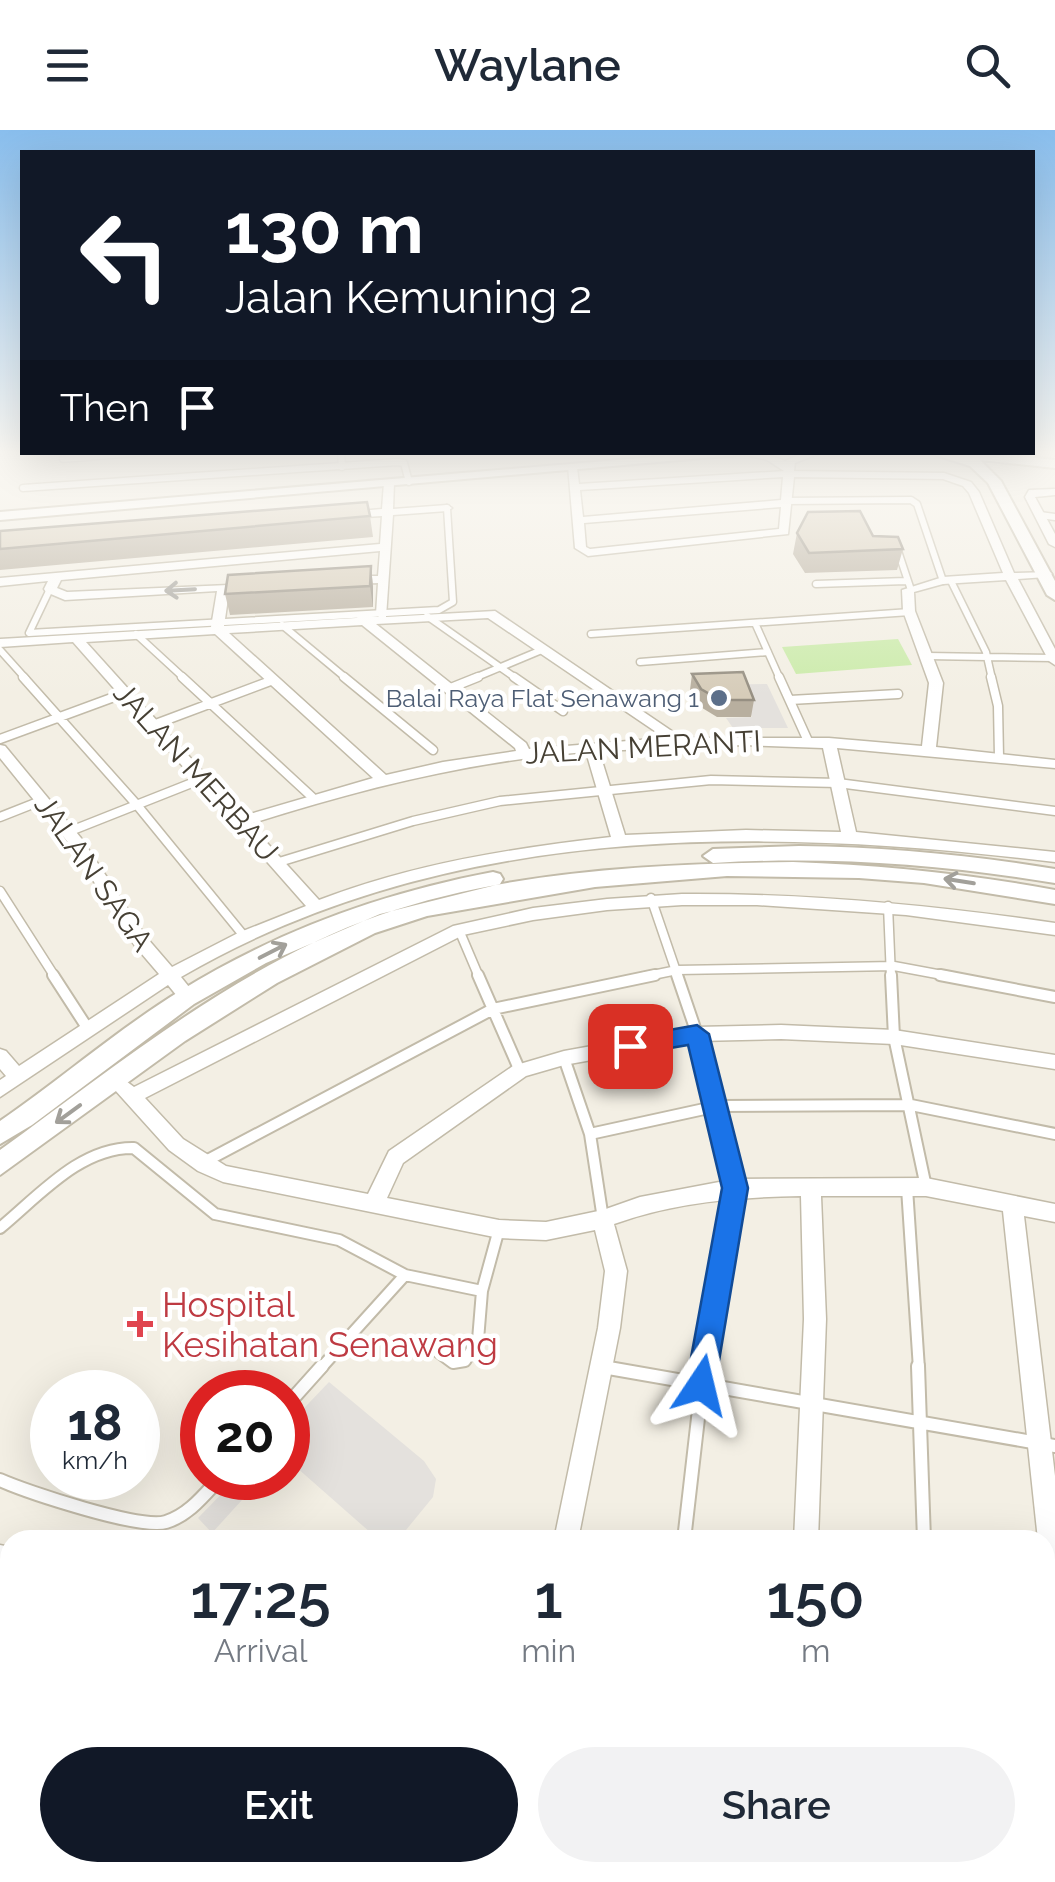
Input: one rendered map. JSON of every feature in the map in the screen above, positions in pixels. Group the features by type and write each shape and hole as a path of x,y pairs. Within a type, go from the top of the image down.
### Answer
{"street":[{"path":"382,614 386,533"},
{"path":"580,533 581,548 588,553 777,533"},
{"path":"991,533 1054,659"},
{"path":"1023,533 1055,595"},
{"path":"1028,541 1055,546"},
{"path":"0,582 54,583 384,547"},
{"path":"929,748 937,696 910,612 908,584 1046,574"},
{"path":"342,581 382,578"},
{"path":"54,583 64,596 262,586"},
{"path":"216,625 222,588"},
{"path":"0,646 216,625 490,614 676,740"},
{"path":"362,619 522,746 523,751"},
{"path":"216,625 382,778"},
{"name":"JALAN MERBAU","path":"76,638 316,907"},
{"name":"JALAN MERANTI","path":"240,822 312,797 471,758 591,746 676,740 808,741 929,748 1055,764"},
{"path":"829,742 850,836"},
{"path":"591,746 619,840"},
{"name":"JALAN SAGA","path":"0,749 68,832 141,942 188,997"},
{"path":"0,1090 88,1029 244,936 316,907 458,862 521,850 728,833 850,836 1055,857"},
{"path":"0,1134 188,997 311,932 454,886 548,870 747,853 869,853 1055,876"},
{"path":"124,1088 203,1014 266,978 370,927 472,898 567,883 808,866 922,876 1055,898"},
{"path":"0,1164 124,1088 459,930 651,898 888,906 1055,930"},
{"path":"375,1201 396,1157 520,1072 564,1058 697,1034 781,1032 894,1037 1055,1062"},
{"path":"0,1056 18,1077"},
{"path":"124,1088 176,1148 199,1165 223,1174 499,1228 546,1231 640,1206 735,1188 916,1186 1055,1213"},
{"path":"807,1530 813,1402 814,1226 810,1188"},
{"path":"1012,1206 1046,1445 1052,1530"},
{"path":"568,1530 616,1271 603,1218"}],"lane":[{"path":"54,583 30,633 439,610 454,602 451,533"},
{"path":"928,533 947,581 987,658 998,706 999,758"},
{"path":"816,584 908,584 898,548"},
{"path":"591,634 910,612"},
{"path":"427,616 562,710"},
{"path":"755,623 808,741"},
{"path":"282,625 434,750"},
{"path":"136,634 312,797"},
{"path":"0,646 138,804 244,936"},
{"path":"448,689 544,650"},
{"path":"640,662 768,652"},
{"path":"927,656 1054,659"},
{"path":"154,725 273,680"},
{"path":"0,739 124,693"},
{"path":"790,700 898,694"},
{"path":"68,832 202,779"},
{"path":"276,862 413,821 500,801 711,780 838,783 1055,811"},
{"path":"0,817 43,800"},
{"path":"0,891 88,1029"},
{"path":"651,898 718,1106 735,1188 701,1385 685,1530"},
{"path":"888,906 894,966 894,1037 912,1105 924,1530"},
{"path":"459,930 520,1072"},
{"path":"199,1165 493,1009 677,970 894,966 1055,997"},
{"path":"564,1058 590,1134 603,1218"},
{"path":"590,1134 718,1106 912,1105 1055,1134"},
{"path":"0,1228 94,1154 122,1146 134,1148 214,1214 339,1240 405,1275 482,1292"},
{"path":"426,1343 453,1363 465,1361 478,1340 482,1292 499,1228"},
{"path":"310,1380 405,1275"},
{"path":"600,1366 1046,1445"},
{"path":"0,1480 26,1492 154,1525 173,1522 199,1500"}],"green space":[{"path":"898,639 912,665 796,674 782,647"}],"shaded area":[{"path":"767,684 788,728 733,728 726,718 752,717 741,688 712,685"},
{"path":"329,1382 424,1461 436,1479 433,1497 406,1530 368,1530 310,1479 310,1402"},
{"path":"216,1500 242,1500 215,1530 209,1530 198,1518"}],"building":[{"path":"0,533 182,533 0,549"},
{"path":"797,533 871,533 898,537 903,549 809,553"},
{"path":"371,566 370,586 225,594 228,575"},
{"path":"743,672 754,700 720,700 701,689 692,674"}],"place":[{"name":"Balai Raya Flat Senawang 1","path":"719,698"},
{"name":"Hospital Kesihatan Senawang","path":"140,1324"}],"route":[{"path":"630,1046 697,1034 724,1133 735,1188 701,1385"}]}
